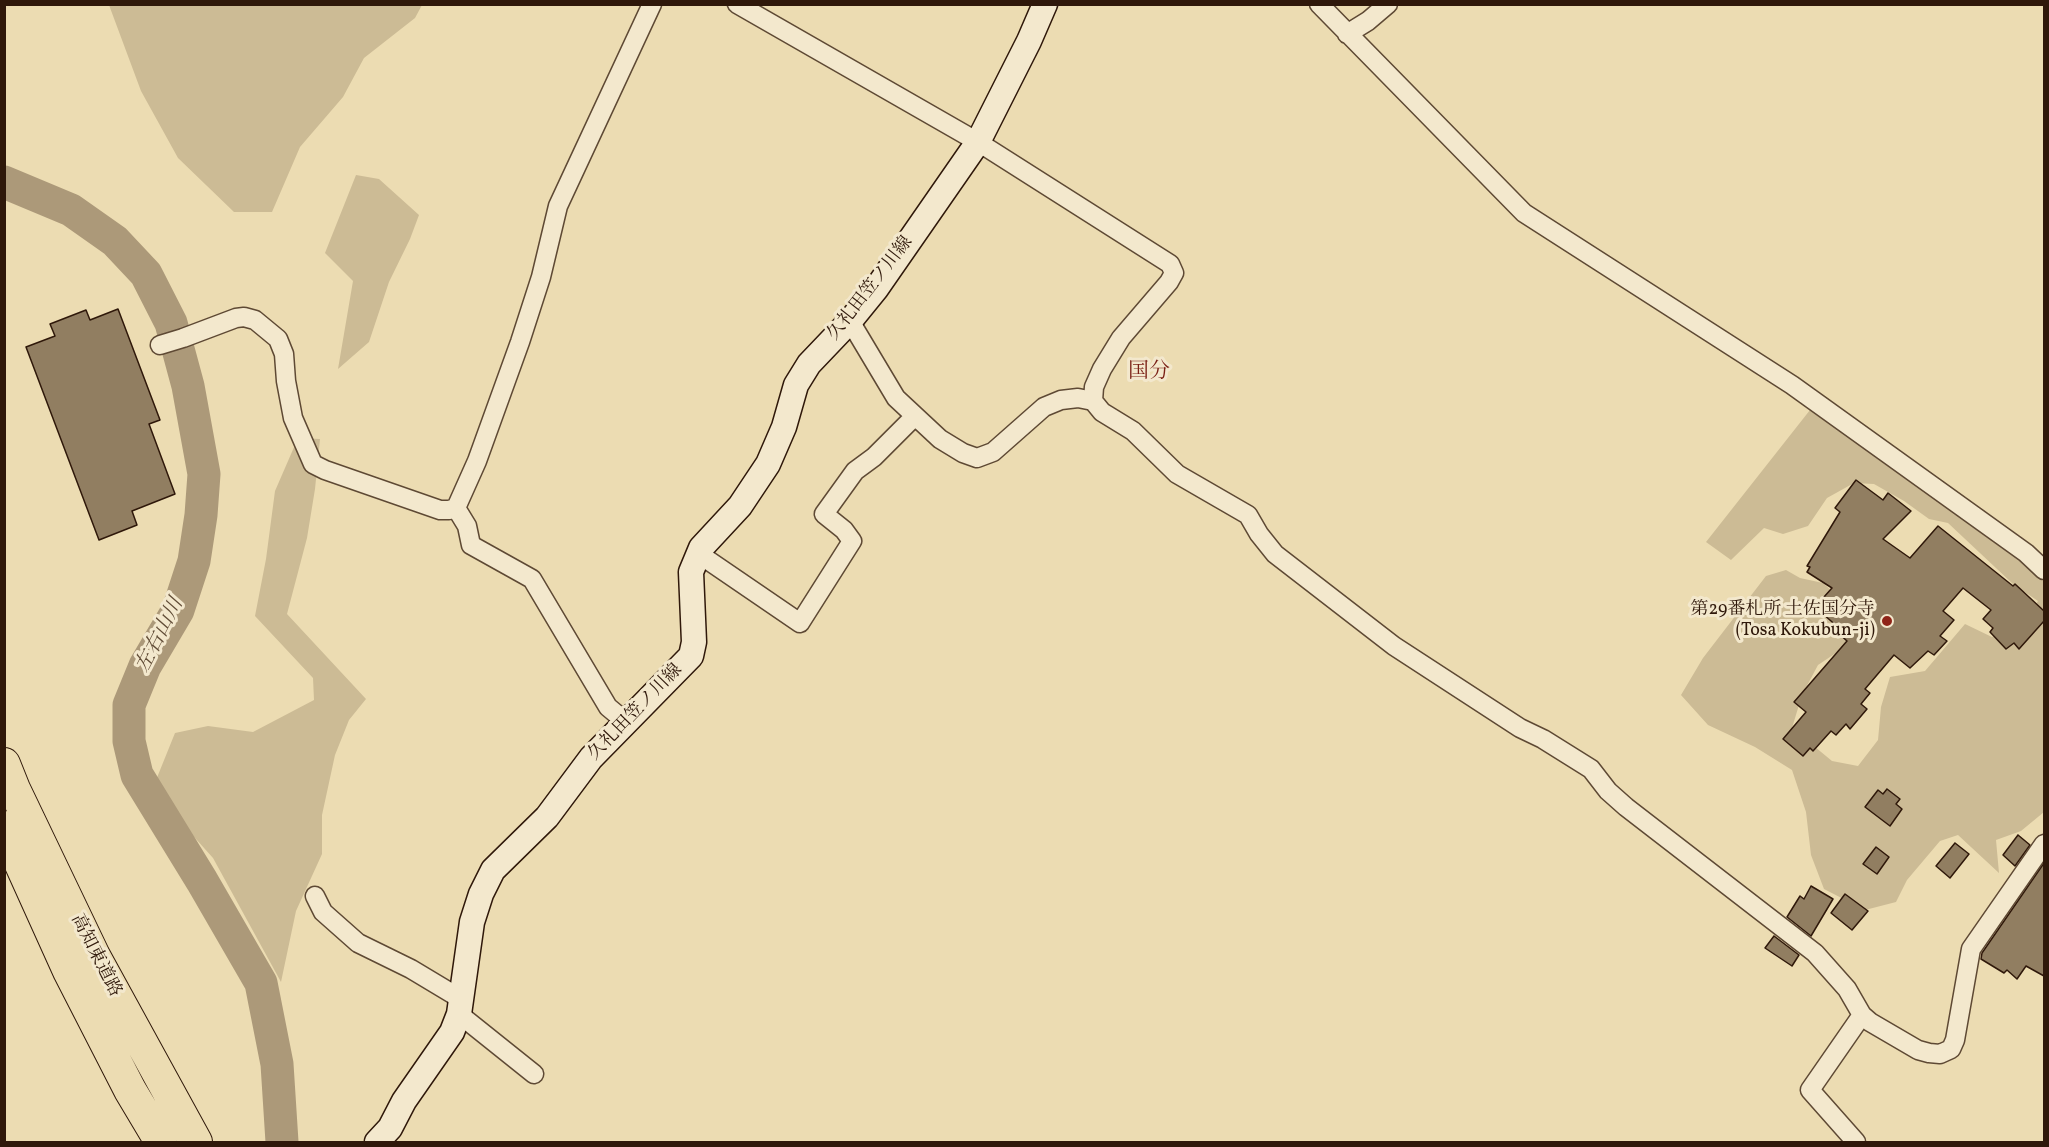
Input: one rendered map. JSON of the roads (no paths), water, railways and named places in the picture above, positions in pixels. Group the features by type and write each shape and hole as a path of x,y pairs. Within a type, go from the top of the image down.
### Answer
{"highway":[{"name":"高知東道路","path":"4,764 94,956 196,1143"},
{"name":"高知東道路","path":"4,827 69,971 130,1090 161,1143"}],"main road":[{"name":"久礼田笠ノ川線","path":"377,1143 390,1128 423,1073 452,1032 460,1007 472,922 481,894 493,870 547,817 591,758 690,656 694,642 691,572 699,554 711,536 740,506 768,464 784,427 796,385 809,364 850,321 876,289 978,142 1045,4"}],"street":[{"path":"456,508 477,461 520,342 541,277 558,206 652,4"},
{"path":"737,4 978,142 1170,264 1174,273 1169,282 1121,338 1102,369 1094,387 1093,401"},
{"path":"1318,4 1524,213 1792,385 2026,553 2044,570"},
{"path":"1347,34 1368,21 1388,4"},
{"path":"170,342 236,318 244,317 263,325 278,339 284,354 293,418 313,464 440,510 456,508"},
{"path":"850,321 896,398 940,439 963,453 977,458 993,452 1044,407 1078,398 1093,401 1102,412 1133,431 1177,474 1248,515 1275,554 1394,646 1520,728 1543,739 1591,769 1626,807 1815,953 1847,989 1862,1015 1870,1022 1918,1050 1940,1054 1951,1049 1955,1040 1971,949 2044,844"},
{"path":"699,554 800,623 852,542 844,530 824,514 855,471 874,457 915,416"},
{"path":"456,508 467,526 471,545 532,579 609,707 626,722"},
{"path":"315,896 323,912 358,943 411,969 460,1007 534,1074"},
{"path":"1856,1143 1810,1090 1862,1015"}],"waterway":[{"name":"左右山川","path":"4,182 71,210 115,241 146,274 171,323 188,386 204,474 201,515 194,561 178,610 145,666 129,705 129,741 137,775 261,983 277,1064 282,1142"}],"place":[{"name":"第29番札所 土佐国分寺 (Tosa Kokubun-ji)","path":"1887,621"}],"district":[{"name":"国分","path":"1149,373"}]}
